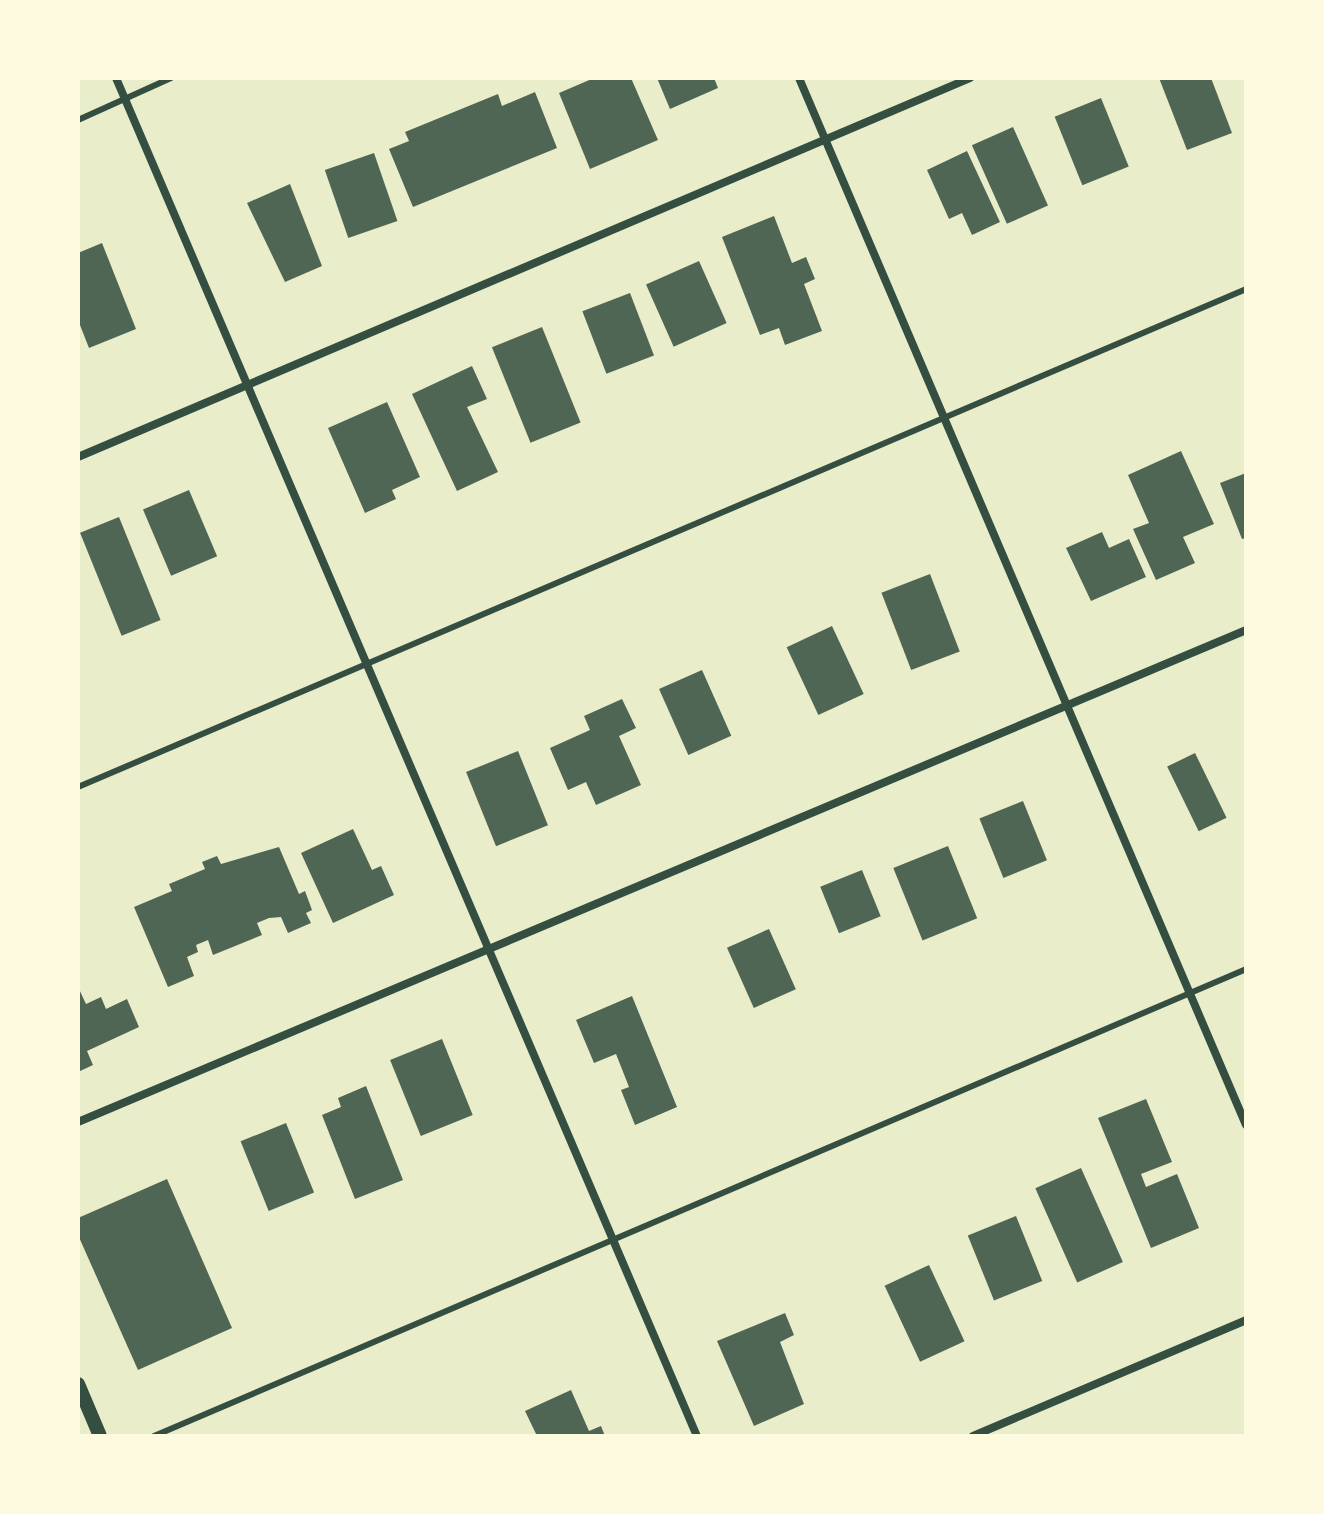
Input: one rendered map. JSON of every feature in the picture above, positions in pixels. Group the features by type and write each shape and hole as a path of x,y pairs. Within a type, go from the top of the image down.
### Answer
{"street":[{"path":"116,78 697,1436"},
{"path":"799,78 1246,1125"},
{"path":"78,457 970,78"},
{"path":"78,1122 1246,630"},
{"path":"973,1436 1246,1320"},
{"path":"78,1384 100,1436"}],"lane":[{"path":"78,120 171,78"},
{"path":"78,787 1246,289"},
{"path":"154,1436 614,1244 1246,969"}],"building":[{"path":"594,78 631,78 658,140 590,169 559,93"},
{"path":"657,78 714,78 718,88 670,109"},
{"path":"1159,78 1211,78 1232,133 1187,150"},
{"path":"535,92 557,148 413,207 389,149 409,141 405,132 498,94 502,106"},
{"path":"1101,98 1129,167 1082,185 1055,117"},
{"path":"1013,127 1048,206 1007,224 972,145"},
{"path":"967,151 1000,222 972,235 962,213 949,219 927,170"},
{"path":"374,153 397,221 348,238 325,170"},
{"path":"290,184 322,266 285,282 247,203"},
{"path":"774,216 792,263 806,257 815,279 804,284 822,331 785,345 779,328 760,335 722,237"},
{"path":"102,243 136,329 89,348 78,320 78,253"},
{"path":"699,261 727,323 674,347 646,285"},
{"path":"630,293 654,356 606,374 582,311"},
{"path":"542,327 581,422 531,443 492,347"},
{"path":"472,366 487,399 467,407 498,472 457,491 412,394"},
{"path":"387,402 420,477 392,490 396,499 365,513 328,428"},
{"path":"1181,451 1214,524 1183,537 1195,563 1156,580 1133,529 1149,523 1128,475"},
{"path":"1246,473 1246,538 1242,539 1220,483"},
{"path":"189,490 217,556 171,576 143,510"},
{"path":"119,517 161,620 122,636 80,533"},
{"path":"1102,532 1109,548 1129,539 1146,577 1091,601 1066,548"},
{"path":"930,574 960,651 911,670 881,593"},
{"path":"832,626 864,694 818,715 787,647"},
{"path":"702,670 731,736 688,755 659,689"},
{"path":"622,699 636,728 619,736 641,785 596,805 586,782 568,790 550,748 590,730 584,716"},
{"path":"518,751 548,825 496,846 466,772"},
{"path":"1195,753 1227,818 1199,831 1167,767"},
{"path":"1023,801 1047,860 1003,878 979,819"},
{"path":"353,829 372,870 381,866 394,895 333,923 301,853"},
{"path":"948,846 977,918 923,940 893,868"},
{"path":"279,847 299,894 305,891 312,910 306,913 311,923 288,933 281,917 269,918 257,923 262,935 213,955 208,940 196,945 198,952 187,957 194,976 168,987 134,907 172,891 169,884 205,869 202,862 217,856 221,864"},
{"path":"862,870 881,916 839,933 820,887"},
{"path":"769,929 796,989 754,1008 727,948"},
{"path":"78,987 86,1004 101,997 106,1009 127,999 139,1027 87,1051 93,1065 78,1072"},
{"path":"632,996 677,1107 635,1125 621,1090 629,1087 616,1054 594,1063 576,1020"},
{"path":"442,1039 473,1115 421,1136 390,1060"},
{"path":"366,1086 403,1180 355,1199 322,1115 341,1107 338,1098"},
{"path":"1146,1099 1172,1162 1141,1174 1146,1187 1177,1174 1199,1228 1151,1248 1098,1118"},
{"path":"286,1123 314,1193 269,1211 241,1141"},
{"path":"1081,1168 1123,1262 1077,1282 1035,1188"},
{"path":"167,1179 232,1328 138,1370 78,1235 78,1218"},
{"path":"1016,1216 1042,1281 994,1300 968,1235"},
{"path":"929,1265 964,1341 920,1362 885,1286"},
{"path":"785,1313 794,1335 780,1342 804,1404 754,1426 717,1341"},
{"path":"571,1390 589,1431 601,1426 605,1436 537,1436 525,1411"}]}
